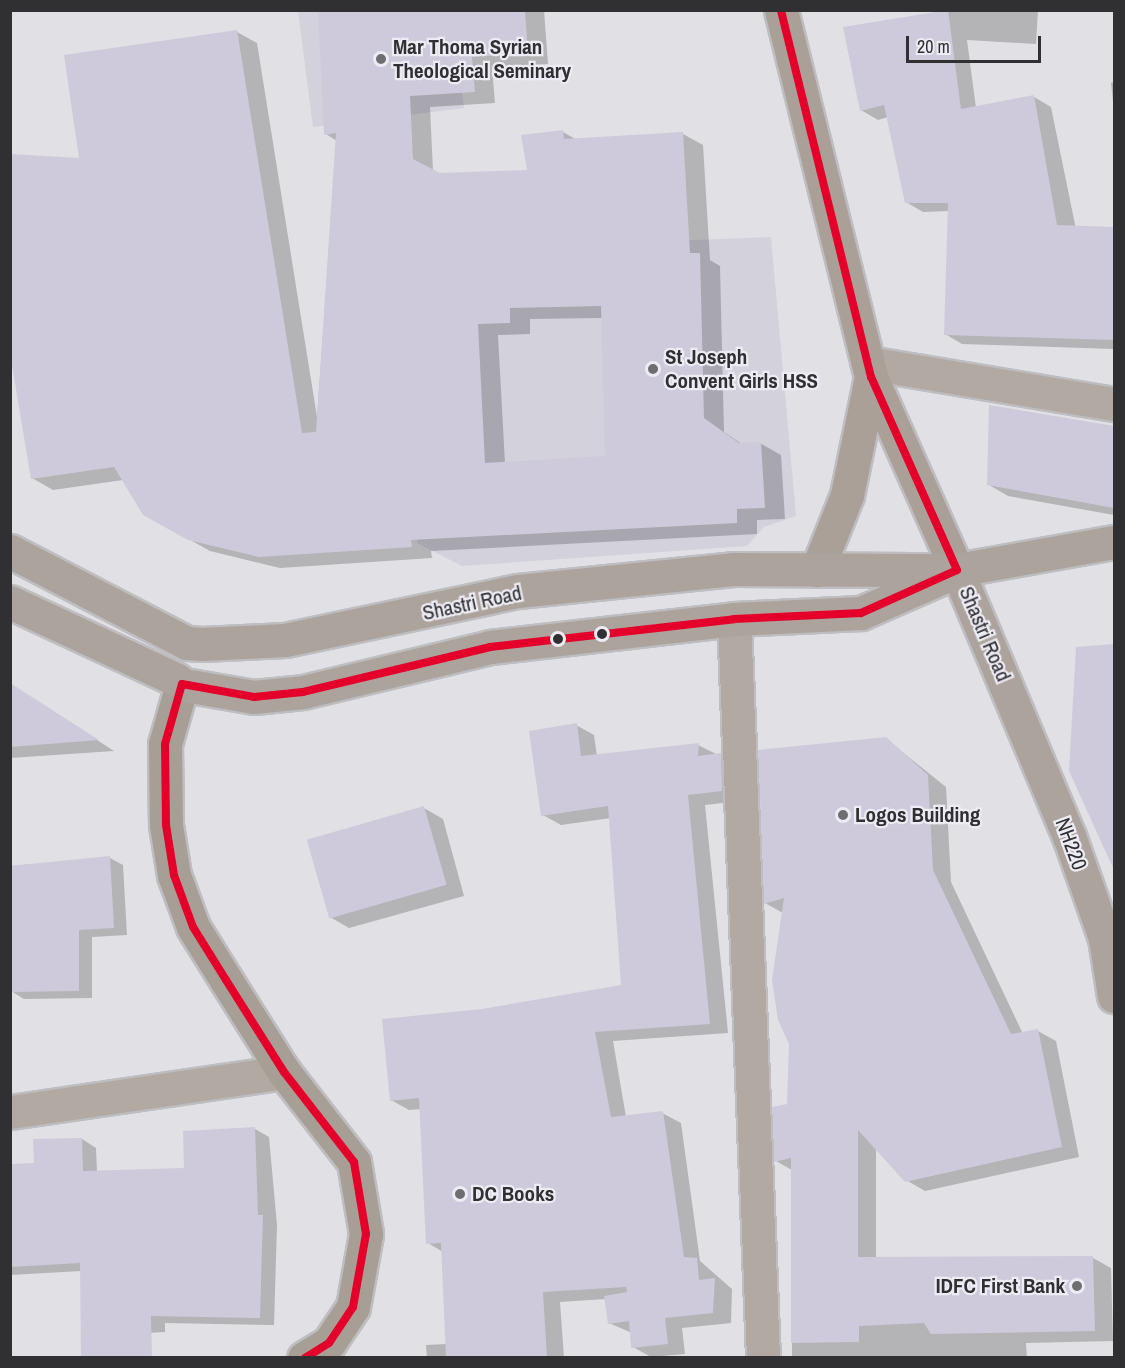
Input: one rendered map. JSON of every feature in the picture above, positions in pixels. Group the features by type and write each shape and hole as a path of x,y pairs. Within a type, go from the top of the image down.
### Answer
{"highway":[{"path":"957,570 1114,542"},
{"path":"10,551 195,643"},
{"name":"Shastri Road","path":"195,643 285,640 518,591 733,569 957,570"},
{"name":"Shastri Road","path":"10,602 183,684 254,697 303,692 490,647 734,619 861,613 957,570"},
{"name":"Shastri Road","path":"957,570 1012,697"},
{"path":"183,684 171,655 195,643"},
{"name":"NH220","path":"1012,697 1105,938 1114,996"}],"main road":[{"path":"781,10 869,370 957,570"},
{"path":"817,570 847,495 869,370"},
{"path":"183,684 165,744 166,825 174,875 193,927 284,1072 354,1162 366,1234 352,1307 329,1343 304,1358"}],"street":[{"path":"869,370 1114,404"},
{"path":"734,619 763,1358"},
{"path":"10,1112 284,1072"}],"shaded area":[{"name":"Mar Thoma Syrian Theological Seminary","path":"298,11 451,11 464,108 313,127"},
{"path":"771,237 796,516 764,527 747,546 462,566 417,543 399,252"}],"building":[{"path":"318,10 525,10 528,53 472,57 475,92 410,96 413,159 440,173 527,170 521,135 563,130 564,139 683,132 690,253 700,253 704,418 739,443 761,442 765,508 737,509 737,523 411,540 412,547 259,557 188,540 143,515 114,467 31,479 11,359 10,154 79,158 64,55 237,30 302,433 316,432 336,133 324,135","holes":["601,306 605,456 485,463 478,324 510,323 510,308"]},
{"path":"948,10 961,109 1034,95 1057,225 1114,227 1114,340 944,335 948,203 905,203 884,105 860,111 843,27"},
{"path":"989,405 1114,426 1114,508 987,485"},
{"path":"1114,644 1114,870 1069,771 1076,647"},
{"path":"10,683 99,740 10,747"},
{"path":"577,723 581,756 699,743 698,756 721,753 722,791 688,795 710,1024 595,1032 611,1117 663,1111 684,1257 697,1258 699,1280 715,1278 713,1313 665,1318 668,1344 631,1348 629,1321 608,1324 604,1296 627,1292 626,1287 543,1292 547,1358 446,1358 441,1243 426,1244 419,1098 390,1101 382,1019 482,1009 621,985 608,806 541,816 529,731"},
{"path":"886,737 928,775 933,870 1011,1034 1038,1029 1062,1147 905,1182 858,1130 858,1257 1093,1256 1095,1331 931,1334 924,1323 859,1326 859,1342 791,1343 791,1158 774,1162 772,1107 787,1104 789,1044 778,1020 772,980 784,898 764,904 758,750"},
{"path":"424,806 447,885 329,918 307,840"},
{"path":"110,856 114,928 79,930 79,991 10,992 10,866"},
{"path":"255,1127 258,1215 263,1215 260,1318 151,1316 152,1358 81,1358 80,1263 10,1267 10,1164 34,1163 33,1139 82,1138 83,1171 184,1168 183,1131"}],"transit line":[{"path":"305,1358 329,1343 353,1307 366,1234 354,1162 284,1072 226,980 193,927 174,875 166,825 165,744 182,684 254,697 303,692 490,647 734,619 861,613 957,570 871,377 781,10"}],"place":[{"name":"Mar Thoma Syrian Theological Seminary","path":"381,59"},
{"name":"St Joseph Convent Girls HSS","path":"653,369"},
{"name":"Logos Building","path":"843,815"},
{"name":"DC Books","path":"460,1194"},
{"name":"IDFC First Bank","path":"1077,1286"}]}
